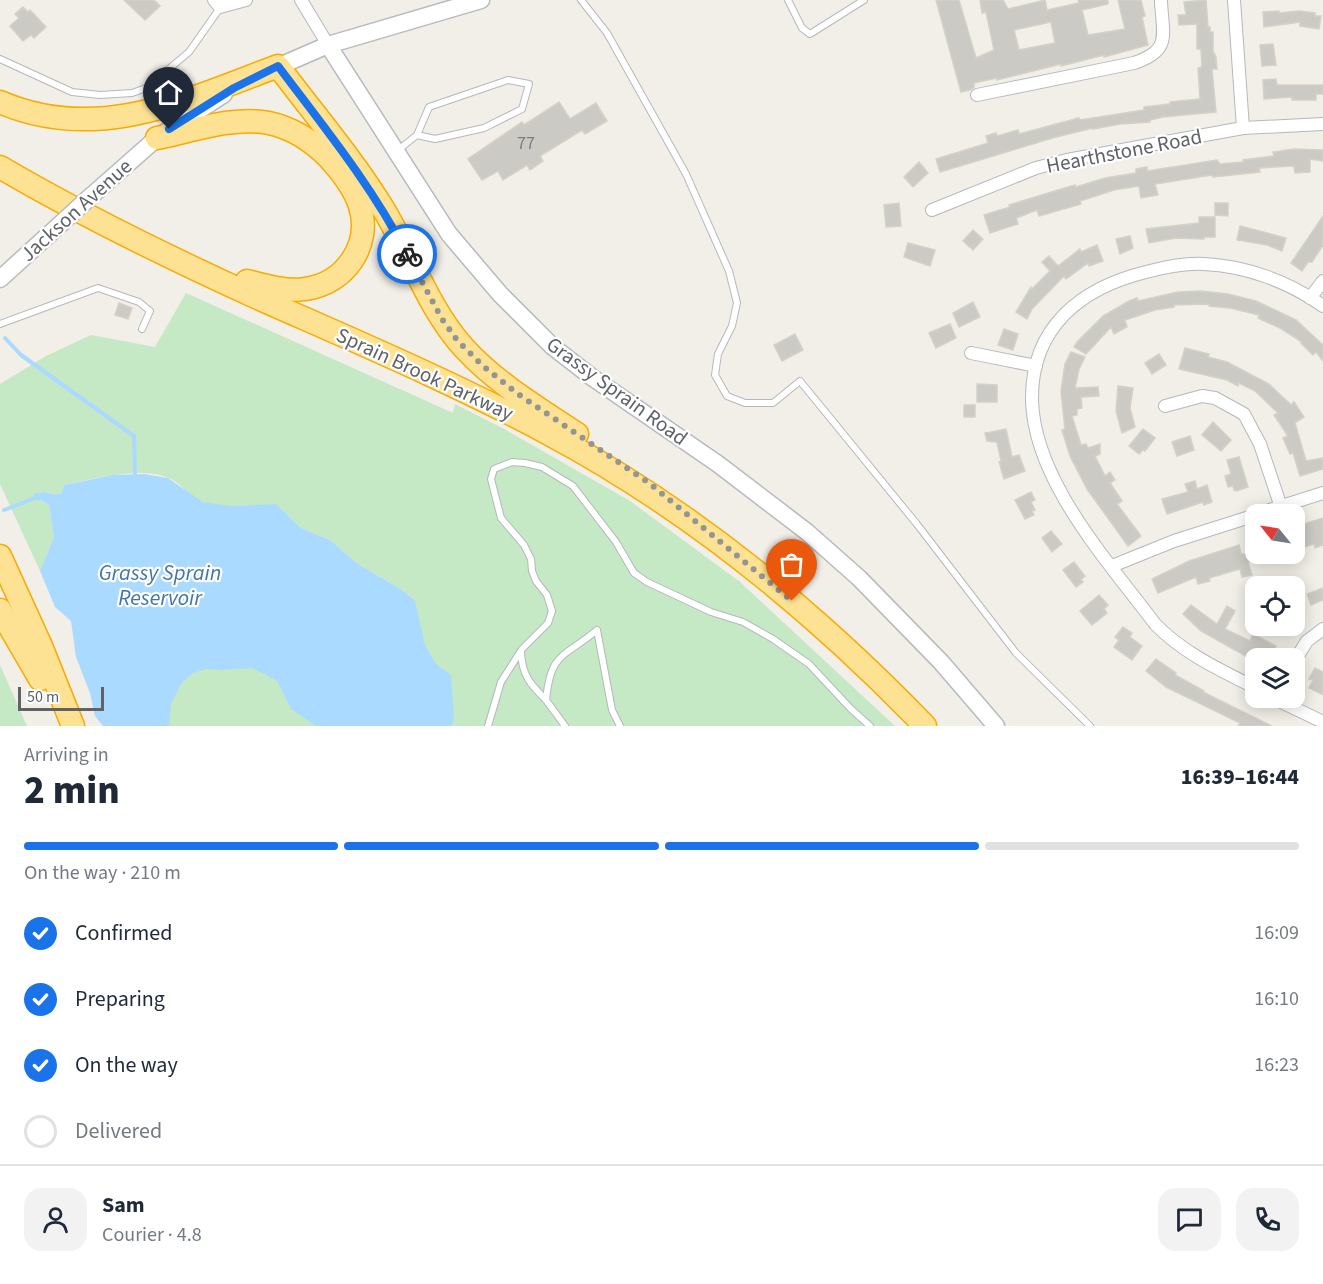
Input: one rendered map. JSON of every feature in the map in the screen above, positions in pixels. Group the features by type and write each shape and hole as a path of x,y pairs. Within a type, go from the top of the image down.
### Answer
{"highway":[{"path":"0,102 49,116 79,119 128,116 170,105 278,66 376,198 442,319 465,349 518,394 641,477 727,548"},
{"path":"157,138 232,123 261,122 279,126 308,140 335,164 354,193 362,215 363,237 355,257 340,275 318,287 291,290 270,287 174,259"},
{"name":"Sprain Brook Parkway","path":"0,167 99,222 174,259 412,366 524,421 624,477 727,548 824,628 925,726"},
{"path":"0,556 73,726"},
{"path":"0,610 67,726"}],"street":[{"path":"217,4 246,0"},
{"name":"Grassy Sprain Road","path":"301,0 449,234 500,294 554,347 593,378 728,471 807,532 859,578 932,653 996,726"},
{"name":"Jackson Avenue","path":"0,279 157,138 234,88 328,45 481,0"},
{"path":"977,95 1150,58 1159,51 1163,37 1161,0"},
{"path":"1234,0 1243,128"},
{"name":"Hearthstone Road","path":"932,210 1036,168 1124,148 1243,128 1323,124"},
{"path":"1245,682 1168,638 1155,624 1057,489 1038,435 1032,400 1036,366 1044,343 1062,317 1078,301 1101,287 1129,276 1157,269 1203,264 1230,267 1279,281 1323,306"},
{"path":"1310,298 1323,281"},
{"path":"971,353 1036,366"},
{"path":"1165,406 1202,396 1215,398 1237,408 1244,414 1260,444 1280,504"},
{"path":"1290,504 1323,493"},
{"path":"1112,566 1174,542 1245,519"},
{"path":"1303,648 1307,641 1323,629"},
{"path":"1294,708 1323,722"}],"lane":[{"path":"581,0 607,33 686,174 729,271 737,303 732,326 718,354 715,375 727,396 745,403 773,403 800,381 916,523 1016,653 1090,726"},
{"path":"788,0 802,28 810,34 864,0"},
{"path":"0,59 72,92 100,95 132,93 146,88 189,52 217,4"},
{"path":"397,152 417,135 429,107 508,80 529,84 522,109 484,128 435,139 417,135"},
{"path":"0,324 98,288 139,302 150,311 142,329"},
{"path":"488,726 501,682 521,651 548,623 552,611 547,595 536,581 531,559 524,545 501,518 491,479 494,469 512,462 542,467 573,486 616,542 634,573 647,582 711,612 743,622 773,639 809,664 870,726"},
{"path":"546,700 548,679 556,660 597,630 610,702 620,726"},
{"path":"521,651 522,667 530,684 546,700 565,726"}],"green space":[{"path":"186,293 453,413 455,404 506,430 630,501 740,582 895,726 158,726 162,686 224,631 409,595 358,564 330,540 301,528 276,504 239,506 210,504 198,500 169,478 145,473 103,477 64,485 62,493 55,495 45,492 41,500 49,505 54,537 40,571 0,484 0,384 46,356 91,335 155,347"},
{"path":"0,665 27,726 0,726"}],"water":[{"name":"Grassy Sprain Reservoir","path":"144,474 168,478 203,502 231,506 276,504 301,528 330,540 358,564 404,591 415,601 425,645 436,664 451,675 454,720 451,726 316,726 291,709 277,681 253,668 206,669 193,673 181,684 171,704 169,726 103,726 95,716 90,693 76,657 71,621 55,607 40,571 54,537 49,505 36,500 33,494 45,492 55,495 62,493 64,485 113,475"}],"building":[{"path":"124,0 154,0 160,6 145,20"},
{"path":"936,0 959,0 976,58 994,50 986,12 982,13 980,0 1003,0 1008,9 1045,0 1047,10 1079,3 1078,0 1108,0 1108,4 1082,10 1088,35 1125,29 1118,0 1141,0 1148,45 1104,57 1104,55 997,80 996,78 974,83 974,87 970,90 961,92","holes":["1051,22 1055,43 1019,50 1014,30"]},
{"path":"1206,0 1208,27 1210,27 1210,32 1213,32 1213,51 1216,57 1217,69 1212,69 1216,112 1163,117 1150,120 1150,122 1093,128 940,172 936,159 988,143 986,136 996,133 997,136 1018,130 1019,134 1079,118 1080,120 1144,110 1144,107 1200,99 1198,68 1202,67 1201,49 1197,49 1197,24 1179,25 1178,15 1186,15 1184,2"},
{"path":"23,7 28,12 30,10 46,27 34,38 31,35 23,41 10,26 19,18 15,14"},
{"path":"1279,11 1279,13 1299,11 1315,13 1315,16 1321,16 1319,29 1300,26 1300,22 1264,27 1263,12"},
{"path":"1273,44 1276,65 1262,66 1260,45"},
{"path":"1276,79 1277,85 1323,85 1323,94 1316,94 1316,100 1292,100 1292,97 1264,99 1263,80"},
{"path":"559,102 570,119 596,103 607,121 585,134 582,130 540,156 543,161 530,170 527,165 503,180 498,171 482,180 468,159 522,122 524,125"},
{"path":"1294,149 1323,150 1323,161 1310,159 1310,172 1295,173 1294,166 1259,168 1260,172 1213,177 1212,175 1155,184 1158,195 1141,198 1139,186 1114,190 1080,201 1081,204 1039,216 1037,210 1016,218 1018,224 990,233 984,215 1075,185 1076,187 1105,178 1136,173 1136,169 1147,167 1147,171 1217,160 1220,164 1243,162 1243,160 1274,156 1273,152"},
{"path":"919,162 928,173 913,187 904,177"},
{"path":"899,203 901,226 886,227 884,205"},
{"path":"1215,203 1228,203 1228,216 1215,215"},
{"path":"1323,216 1323,245 1312,262 1308,262 1302,271 1291,263"},
{"path":"1199,217 1215,217 1215,237 1176,238 1149,243 1146,229 1199,223"},
{"path":"1240,226 1286,238 1282,251 1267,245 1237,240"},
{"path":"973,230 983,239 973,250 963,241"},
{"path":"1130,236 1133,248 1120,254 1116,239"},
{"path":"908,243 935,250 930,266 904,257"},
{"path":"1097,245 1103,261 1089,266 1088,263 1066,279 1064,276 1032,309 1027,319 1016,312 1031,287 1032,289 1050,271 1042,262 1049,256 1058,266 1080,249 1081,252"},
{"path":"1201,291 1228,294 1256,301 1296,320 1323,345 1323,361 1316,352 1313,355 1302,342 1258,318 1259,315 1209,306 1209,304 1174,305 1174,307 1155,310 1125,320 1127,327 1114,334 1111,327 1086,354 1074,347 1103,316 1129,301 1178,292"},
{"path":"973,302 980,317 959,327 953,313"},
{"path":"119,303 132,308 128,319 115,315"},
{"path":"950,324 956,338 936,348 929,333"},
{"path":"1004,329 1018,334 1013,350 998,345"},
{"path":"795,334 803,350 782,361 774,345"},
{"path":"1185,348 1209,354 1208,357 1227,362 1269,384 1291,405 1294,402 1304,417 1295,423 1306,461 1323,458 1323,469 1300,476 1293,453 1290,454 1283,438 1288,436 1274,415 1278,413 1255,391 1239,383 1238,386 1227,380 1179,369"},
{"path":"1071,352 1085,357 1079,369 1075,388 1098,387 1099,396 1081,397 1082,408 1077,409 1077,415 1072,416 1081,445 1086,444 1088,448 1100,444 1100,454 1095,456 1105,476 1110,472 1115,480 1110,483 1122,501 1117,504 1141,536 1128,546 1087,489 1070,456 1062,430 1065,429 1061,391 1065,364"},
{"path":"1159,354 1166,365 1152,374 1145,363"},
{"path":"977,384 997,385 997,402 977,402"},
{"path":"1118,386 1133,388 1130,408 1135,427 1122,433 1116,411"},
{"path":"964,405 975,405 975,417 964,417"},
{"path":"1213,422 1231,440 1221,451 1202,435"},
{"path":"1006,429 1012,457 1019,455 1025,471 1004,479 997,442 987,441 985,433"},
{"path":"1143,429 1155,438 1145,451 1139,454 1129,446"},
{"path":"1190,436 1194,450 1177,456 1172,442"},
{"path":"1239,457 1248,487 1236,491 1233,486 1228,487 1225,476 1231,474 1227,460"},
{"path":"1195,481 1197,489 1207,485 1212,502 1204,505 1203,502 1167,514 1162,499 1188,492 1185,484"},
{"path":"1031,492 1035,500 1031,502 1035,510 1032,511 1034,515 1025,519 1015,500"},
{"path":"1323,518 1323,545 1315,548 1314,544 1305,547 1305,524"},
{"path":"1051,531 1062,544 1052,552 1042,538"},
{"path":"1239,545 1241,554 1245,554 1245,564 1249,564 1252,575 1242,577 1240,569 1209,578 1210,581 1198,584 1196,577 1158,593 1152,579 1189,561"},
{"path":"1074,562 1085,576 1081,579 1083,582 1076,587 1063,570"},
{"path":"1323,588 1323,600 1311,605 1307,594"},
{"path":"1099,595 1108,605 1104,609 1107,613 1092,625 1080,611"},
{"path":"1191,605 1217,624 1227,606 1235,611 1225,629 1250,641 1252,636 1257,636 1276,646 1275,648 1245,648 1245,656 1201,631 1183,614"},
{"path":"1123,627 1132,633 1130,637 1142,646 1132,660 1114,647 1119,640 1115,637"},
{"path":"1156,659 1176,673 1175,675 1203,692 1272,726 1238,726 1240,723 1166,687 1146,671"},
{"path":"1315,668 1323,672 1323,695 1309,688 1313,680 1309,679"}],"waterway":[{"path":"5,338 21,355 134,436 135,474"},
{"path":"4,510 35,498"}],"way so far":[{"path":"407,254 449,330 483,366 518,394 627,466 792,601"}],"route":[{"path":"169,129 234,88 278,66 367,186 384,211 407,254"}]}
